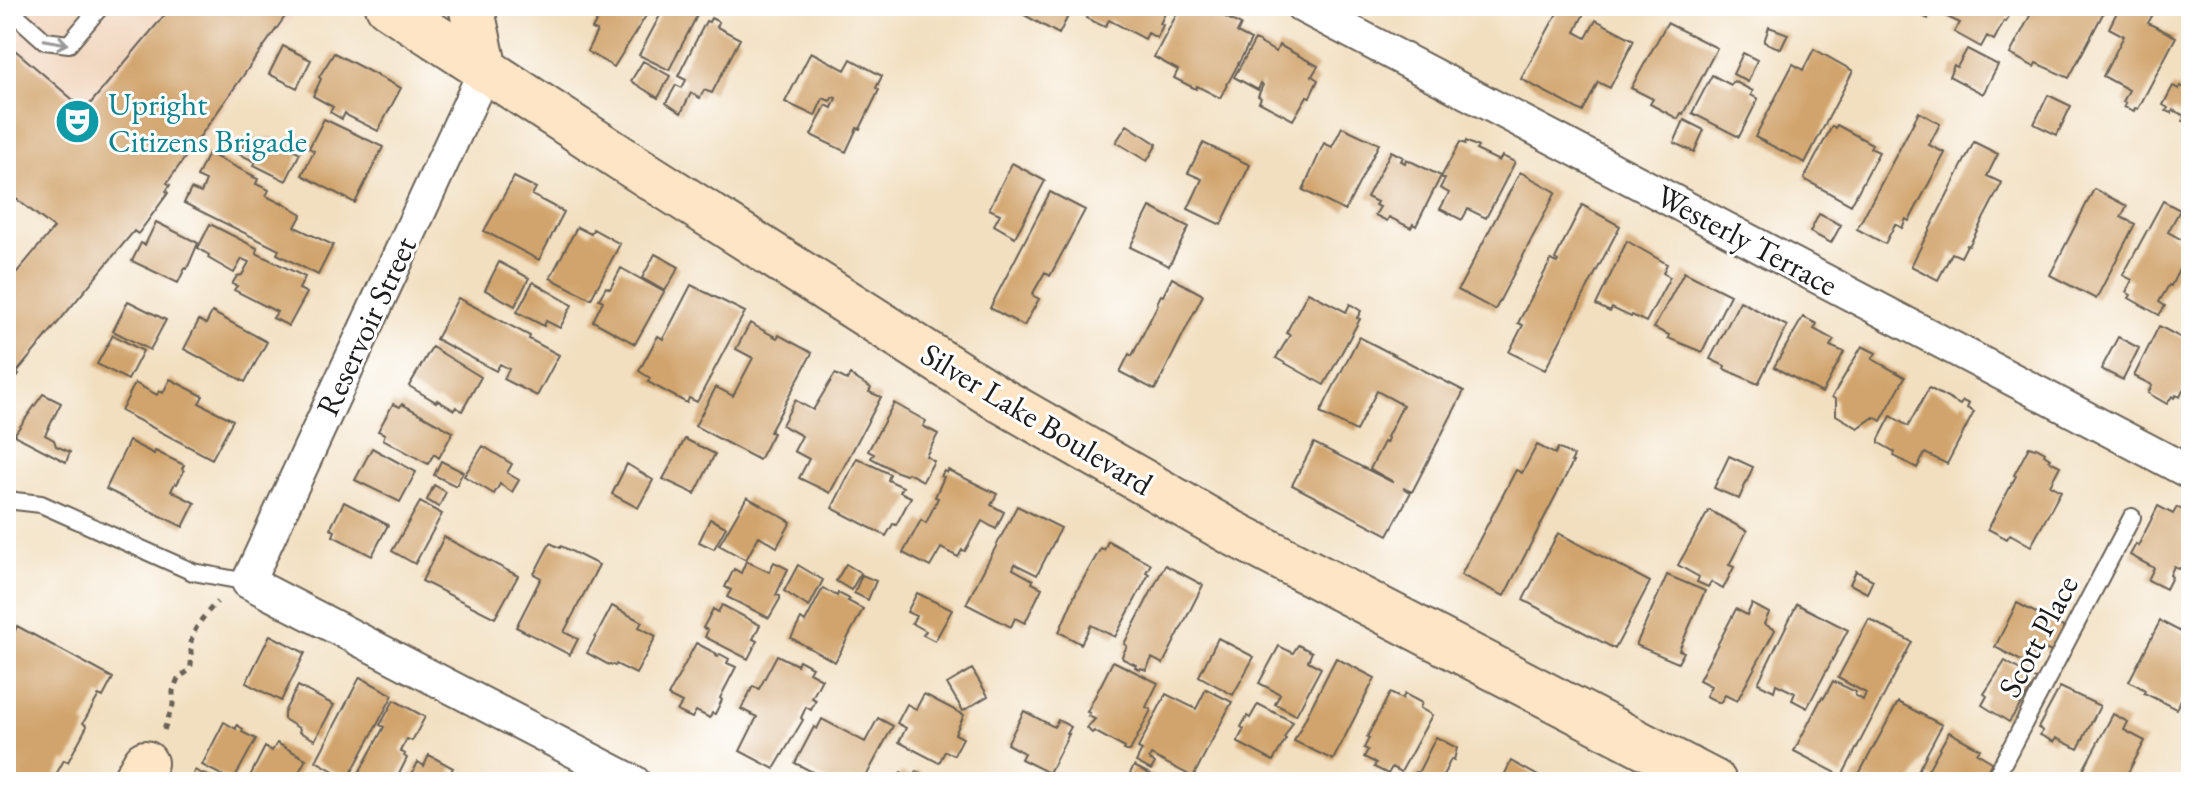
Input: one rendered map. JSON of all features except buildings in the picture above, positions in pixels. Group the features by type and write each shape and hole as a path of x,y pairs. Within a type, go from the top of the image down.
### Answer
{"main road":[{"name":"Silver Lake Boulevard","path":"388,6 759,248 997,398 1229,531 1714,782"},
{"path":"471,6 485,70"}],"street":[{"name":"Westerly Terrace","path":"1302,6 2191,473"},
{"name":"Reservoir Street","path":"248,582 485,70"},
{"path":"248,582 634,782"}],"lane":[{"path":"6,6 45,41 69,44 101,6"},
{"path":"6,500 41,504 193,572 248,582"},
{"name":"Scott Place","path":"1993,782 2132,517"}],"path":[{"path":"140,772 156,751 173,705 173,691 178,678 190,670 194,632 215,603 248,582"}],"shaded area":[{"path":"6,6 301,6 143,220 6,183"}],"place":[{"name":"Upright Citizens Brigade","path":"77,122"}]}
